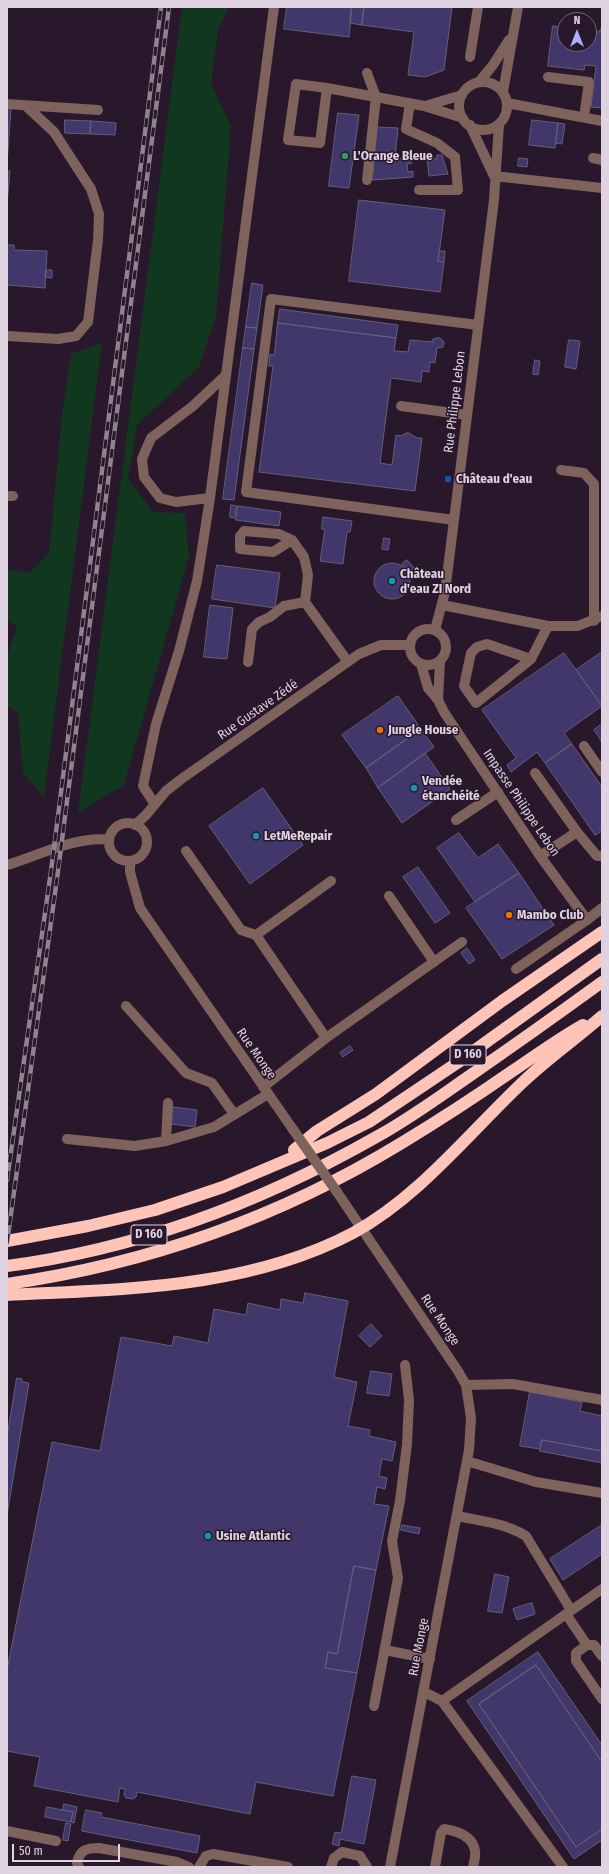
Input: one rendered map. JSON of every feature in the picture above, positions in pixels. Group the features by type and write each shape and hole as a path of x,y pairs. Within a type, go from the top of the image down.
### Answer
{"highway":[{"path":"277,1165 317,1131 376,1094 502,1001 602,932"},
{"name":"D 160","path":"7,1241 88,1226 155,1210 223,1187 327,1143 369,1122 457,1063 602,959"},
{"name":"D 160","path":"7,1266 93,1251 163,1231 232,1207 285,1184 378,1136 418,1112 602,982"},
{"path":"7,1295 150,1287 209,1280 290,1260 329,1245 362,1227 398,1202 448,1159 524,1081 602,1015"},
{"path":"7,1284 88,1269 146,1255 273,1211 364,1166 402,1143 568,1034 602,1015"}],"street":[{"path":"154,803 143,786 156,724 179,651 198,581 274,7"},
{"path":"470,57 478,7"},
{"path":"327,88 320,143 288,140 296,84 327,88 424,106 466,122 477,129 484,129 499,124 504,118 507,103 503,92 518,7"},
{"path":"424,106 462,95 472,85 479,82 493,65 513,33"},
{"path":"367,73 376,97 367,180"},
{"path":"548,78 589,82 584,117"},
{"path":"479,82 492,84 503,92"},
{"path":"462,95 460,103 466,122"},
{"path":"410,103 406,129 437,143 455,157 458,190 419,190"},
{"path":"507,103 602,121"},
{"path":"7,104 98,110"},
{"path":"7,336 58,339 76,336 88,322 98,240 99,214 91,189 54,132 26,106"},
{"name":"Rue Philippe Lebon","path":"466,122 494,176"},
{"name":"Rue Philippe Lebon","path":"435,630 442,606 454,520 494,200 494,176 499,124"},
{"path":"494,176 602,188"},
{"path":"454,520 246,492 271,299 478,325"},
{"path":"210,498 176,502 160,498 144,477 142,459 151,438 192,406 225,376"},
{"path":"401,406 467,415"},
{"path":"442,606 548,626 578,626 598,618 594,484 584,473 562,470"},
{"path":"292,540 304,557 308,575 305,602 348,662"},
{"path":"248,662 252,629 259,622 270,617 284,606 305,602"},
{"path":"531,659 487,644 477,647 471,653 464,686 476,703 531,659 548,626"},
{"path":"428,629 435,630 439,632 445,641 446,652 440,660 430,665 421,664 411,654 410,645 416,633 428,629"},
{"name":"Rue Gustave Zédé","path":"135,824 146,815 154,803 180,780 348,662 369,649 381,645 410,645"},
{"path":"438,700 440,660"},
{"name":"Impasse Philippe Lebon","path":"421,664 428,688 438,700 444,712 540,856 587,920"},
{"path":"584,746 602,772"},
{"path":"535,773 577,832 597,856 602,856"},
{"path":"456,820 498,792"},
{"path":"130,823 135,824 144,833 147,845 141,856 130,861 119,859 114,856 111,851 109,840 111,834 118,826 130,823"},
{"path":"540,856 577,832"},
{"path":"7,865 78,842 98,838 109,840"},
{"path":"186,851 241,930 256,935 326,1038"},
{"name":"Rue Monge","path":"130,861 130,872 140,908 362,1227 441,1344 466,1384 471,1418 467,1461 390,1867"},
{"path":"256,935 332,881"},
{"path":"389,896 434,962"},
{"path":"516,969 602,908"},
{"path":"67,1139 135,1146 166,1141 214,1126 234,1114 266,1091 326,1038 462,942"},
{"path":"126,1006 186,1073 212,1083 234,1114"},
{"path":"166,1141 168,1103"},
{"path":"374,1706 398,1578 392,1541 400,1501 407,1444 409,1400 405,1365"},
{"path":"466,1384 513,1384 602,1400"},
{"path":"467,1461 536,1482 602,1493"},
{"path":"457,1516 498,1524 526,1536 587,1645"},
{"path":"442,1701 568,1612 602,1590"},
{"path":"602,1656 594,1645 587,1645 576,1653 576,1661 602,1699"},
{"path":"385,1650 430,1659"},
{"path":"424,1692 442,1701 563,1867"},
{"path":"435,1867 441,1833 444,1829 458,1831 471,1842 476,1852 473,1867"},
{"path":"7,1831 56,1841"},
{"path":"79,1867 77,1863 79,1855 87,1848 99,1848 177,1862 190,1867"},
{"path":"331,1867 334,1858 342,1852 360,1856 367,1867"},
{"path":"200,1867 206,1856 213,1854 288,1867"}],"green space":[{"path":"182,7 229,7 218,30 211,83 231,126 216,316 199,367 137,425 128,479 153,512 185,513 189,557 124,785 78,813"},
{"path":"102,343 44,797 23,773 18,713 7,706 7,656 17,627 7,619 7,569 29,573 49,552 62,415 71,354"}],"building":[{"path":"287,7 352,7 349,37 284,29"},
{"path":"352,7 364,7 362,25 350,23"},
{"path":"364,7 452,7 444,70 425,77 408,75 414,32 362,25"},
{"path":"553,26 557,27 557,52 597,52 597,32 600,32 600,29 602,30 602,108 591,107 596,66 585,65 584,70 548,66"},
{"path":"7,107 11,108 7,164"},
{"path":"338,113 359,115 349,188 329,186"},
{"path":"65,120 91,121 90,134 65,133"},
{"path":"532,120 558,123 555,148 529,145"},
{"path":"91,121 116,123 115,135 90,134"},
{"path":"558,123 565,124 562,144 556,143"},
{"path":"377,127 398,128 395,158 411,158 412,163 407,164 408,172 413,171 413,177 373,180"},
{"path":"437,155 442,155 448,174 429,176 427,158 437,159"},
{"path":"519,158 528,159 527,167 518,166"},
{"path":"7,171 10,171 7,205"},
{"path":"359,200 445,210 438,261 444,262 440,292 349,281"},
{"path":"7,245 14,245 14,250 47,251 45,288 7,285"},
{"path":"440,251 445,251 444,262 438,261"},
{"path":"46,270 52,270 52,278 45,277"},
{"path":"252,283 263,285 257,328 246,327"},
{"path":"280,309 398,325 396,338 278,323"},
{"path":"278,323 396,338 394,351 408,352 410,340 433,342 432,340 440,338 444,342 443,347 437,348 435,363 430,362 429,372 422,371 421,382 391,378 380,463 392,465 396,435 401,436 409,433 417,438 422,438 415,491 259,472 273,366 269,366 270,354 274,355"},
{"path":"246,327 257,328 254,349 243,348"},
{"path":"569,340 580,341 576,369 565,367"},
{"path":"243,348 254,349 234,500 223,499"},
{"path":"535,360 540,361 538,375 533,374"},
{"path":"231,505 237,506 235,518 230,517"},
{"path":"238,506 281,512 279,526 236,520"},
{"path":"323,517 352,521 350,532 347,532 343,564 320,561 325,529 322,529"},
{"path":"384,538 390,539 388,550 382,549"},
{"path":"407,560 414,568 409,572 402,564"},
{"name":"Château d'eau ZI Nord","path":"395,563 405,568 409,574 409,588 405,594 399,598 389,599 379,594 375,588 374,578 379,568 385,564"},
{"path":"217,565 280,573 275,608 212,599"},
{"path":"210,605 233,608 227,659 204,657"},
{"path":"602,652 602,706 576,670"},
{"path":"564,653 602,706 564,733 572,744 545,763 537,752 511,772 507,765 516,758 482,710"},
{"path":"398,696 421,729 366,768 342,735"},
{"path":"602,724 602,742 594,730"},
{"path":"421,729 434,747 378,788 366,768"},
{"path":"572,744 602,787 602,831 595,835 545,763"},
{"name":"Vendée étanchéité","path":"425,753 450,789 402,823 378,788"},
{"name":"LetMeRepair","path":"263,788 303,845 250,884 209,826"},
{"path":"459,833 478,858 498,844 519,873 475,902 437,848"},
{"path":"418,867 450,913 435,923 403,877"},
{"path":"519,873 554,925 502,959 466,908"},
{"path":"467,948 475,960 469,964 461,953"},
{"path":"350,1046 353,1050 343,1057 340,1053"},
{"path":"173,1107 197,1110 195,1127 171,1124"},
{"name":"Usine Atlantic","path":"305,1293 348,1301 334,1377 357,1382 348,1426 370,1430 369,1436 396,1442 392,1461 382,1459 379,1476 387,1478 385,1489 377,1487 374,1504 389,1506 376,1570 354,1566 337,1654 328,1652 325,1668 357,1673 333,1796 256,1782 250,1814 137,1792 136,1797 133,1799 126,1798 124,1795 125,1789 120,1788 118,1802 34,1786 40,1757 7,1751 7,1670 52,1442 100,1451 121,1337 172,1346 174,1336 208,1343 214,1309 246,1315 248,1303 280,1310 281,1299 303,1303"},
{"path":"371,1324 382,1336 370,1347 359,1336"},
{"path":"371,1371 392,1374 389,1396 367,1393"},
{"path":"17,1378 22,1379 22,1382 29,1383 7,1515 7,1437"},
{"path":"530,1392 582,1402 580,1411 602,1416 602,1451 542,1440 540,1449 520,1446"},
{"path":"542,1440 602,1451 602,1463 540,1451"},
{"path":"402,1525 420,1528 419,1534 401,1530"},
{"path":"602,1525 602,1554 563,1580 550,1559"},
{"path":"354,1566 376,1570 357,1673 325,1668 328,1652 337,1654"},
{"path":"495,1574 509,1577 502,1613 488,1611"},
{"path":"532,1603 535,1614 517,1620 513,1609"},
{"path":"538,1652 602,1745 602,1762 536,1665 479,1704 576,1847 602,1829 602,1840 574,1859 467,1701"},
{"path":"536,1665 602,1762 602,1829 576,1847 479,1704"},
{"path":"352,1776 376,1780 364,1844 340,1839 339,1846 332,1844 335,1832 341,1833"},
{"path":"64,1804 77,1807 74,1823 71,1822 73,1812 63,1810"},
{"path":"47,1807 73,1812 71,1822 45,1817"},
{"path":"86,1810 102,1813 101,1817 200,1836 197,1853 82,1831"},
{"path":"66,1823 71,1824 68,1841 63,1840"}],"railway":[{"path":"7,1180 51,871 161,7"},
{"path":"7,1243 58,871 169,7"}],"place":[{"name":"L'Orange Bleue","path":"345,156"},
{"name":"Château d'eau","path":"448,479"},
{"name":"Château d'eau ZI Nord","path":"392,581"},
{"name":"Jungle House","path":"380,730"},
{"name":"Vendée étanchéité","path":"414,788"},
{"name":"LetMeRepair","path":"256,836"},
{"name":"Mambo Club","path":"509,915"},
{"name":"Usine Atlantic","path":"208,1536"}]}
